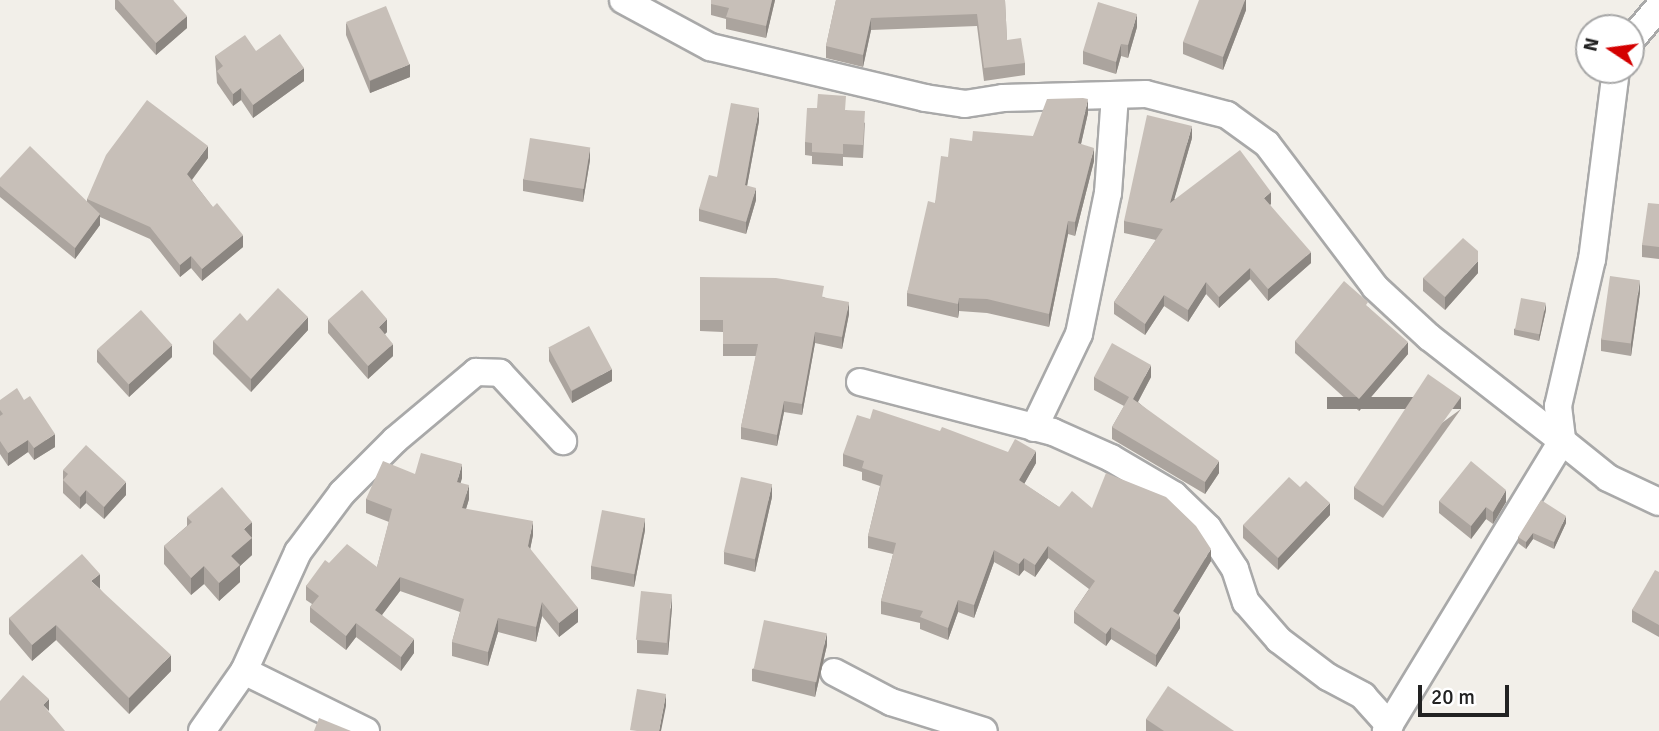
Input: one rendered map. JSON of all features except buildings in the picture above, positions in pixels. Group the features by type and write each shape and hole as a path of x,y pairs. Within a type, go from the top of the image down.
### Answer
{"street":[{"path":"623,0 710,47 925,98 965,104 1003,98 1146,94 1227,115 1267,144 1375,286 1429,337 1608,478 1659,502"},
{"path":"1645,24 1659,7"},
{"path":"860,382 1034,428 1111,458 1174,495 1208,528 1235,569 1246,602 1279,640 1363,696 1388,728 1562,441 1558,405 1592,259 1614,84"},
{"path":"1034,428 1079,334 1108,194 1115,95"},
{"path":"202,731 244,671 298,552 342,493 395,440 476,372 500,373 563,441"},
{"path":"244,671 366,731"},
{"path":"834,672 891,702 984,731"}]}
